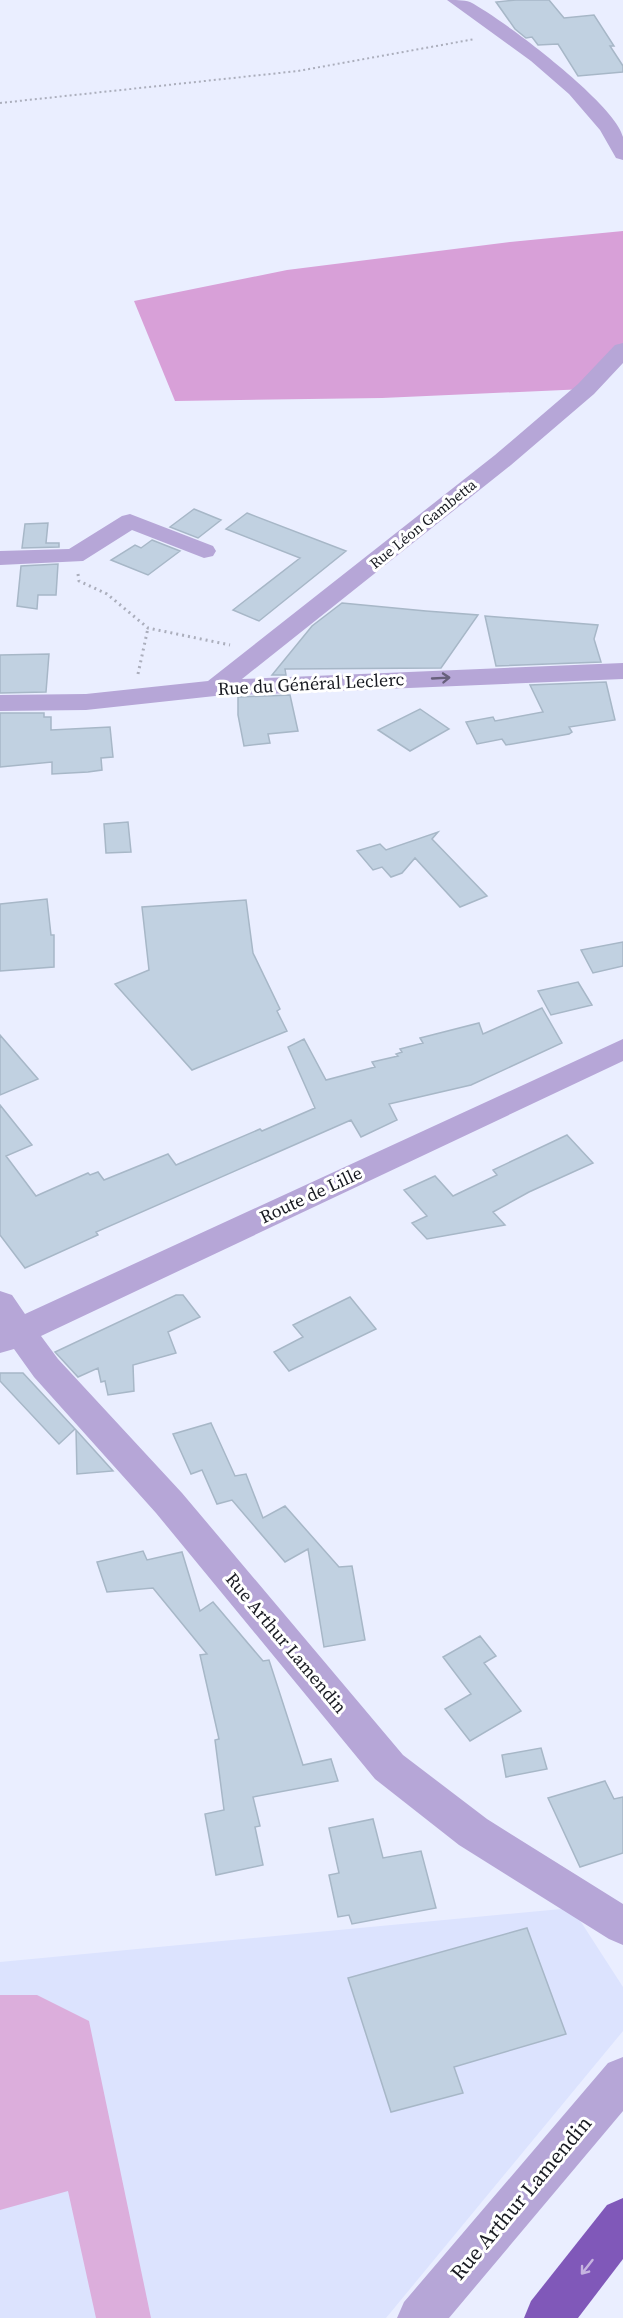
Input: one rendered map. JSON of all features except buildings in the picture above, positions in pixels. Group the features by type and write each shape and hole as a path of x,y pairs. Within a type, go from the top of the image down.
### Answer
{"highway":[{"path":"548,2318 623,2221"}],"street":[{"path":"456,0 531,52 578,94 607,125 623,154"},
{"name":"Rue Léon Gambetta","path":"215,688 503,460 586,389 623,350"},
{"path":"0,558 74,556 130,521 204,551"},
{"name":"Rue du Général Leclerc","path":"0,703 86,702 215,688 623,671"},
{"name":"Route de Lille","path":"7,1325 623,1049"},
{"name":"Rue Arthur Lamendin","path":"7,1325 169,1503 389,1767 474,1832 623,1926"},
{"name":"Rue Arthur Lamendin","path":"420,2318 623,2078"}],"path":[{"path":"0,103 234,80 383,58 502,32"},
{"path":"74,556 78,561 79,581 107,594 148,628 237,646"},
{"path":"133,697 148,628"}],"shaded area":[{"path":"623,231 623,350 586,389 382,398 175,401 134,301 287,270 510,242"},
{"path":"572,1908 623,1987 623,2031 386,2318 0,2318 0,1962"},
{"path":"0,1995 37,1995 89,2021 151,2318 96,2318 68,2191 0,2210"}]}
